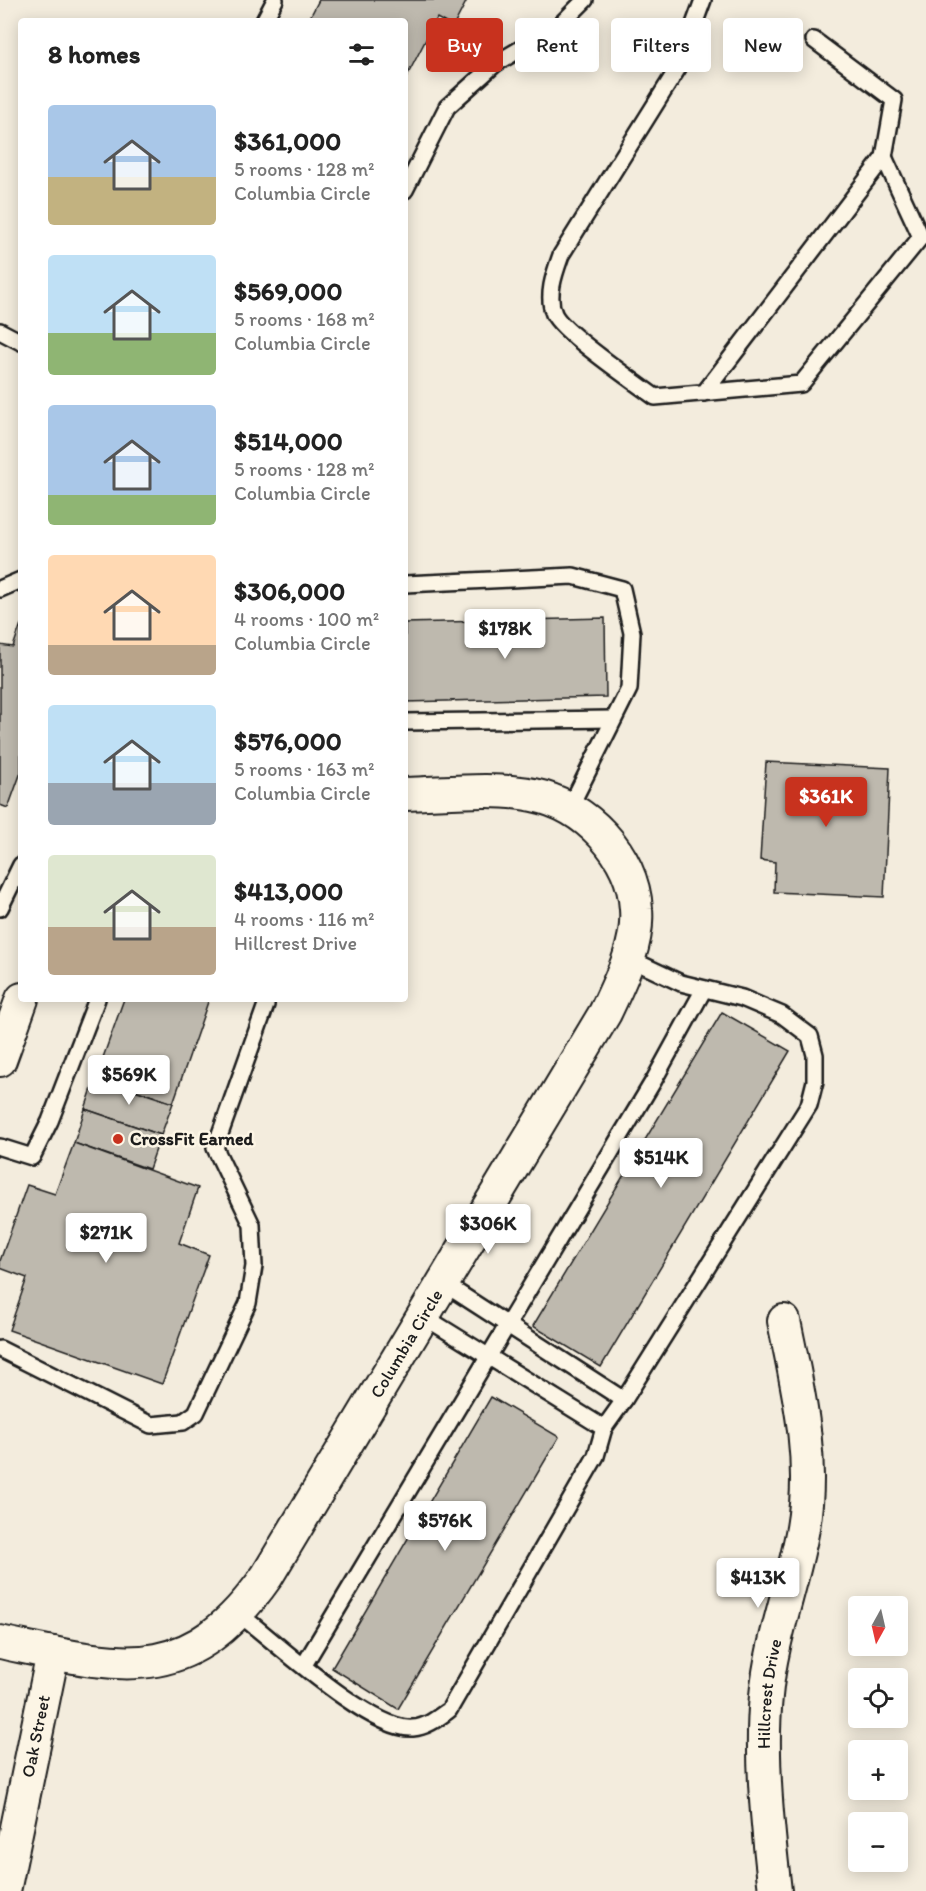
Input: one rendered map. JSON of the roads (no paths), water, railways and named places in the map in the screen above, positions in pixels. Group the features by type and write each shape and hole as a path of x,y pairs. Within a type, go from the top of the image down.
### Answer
{"street":[{"name":"Columbia Circle","path":"0,1642 104,1663 167,1658 195,1647 221,1630 238,1613 267,1576 605,1013 628,958 633,940 636,909 629,876 613,846 591,823 569,809 533,795 495,792 408,794"},
{"path":"0,1060 12,1013"},
{"name":"Hillcrest Drive","path":"775,1891 765,1765 765,1696 771,1657 803,1528 807,1463 803,1413 784,1321"},
{"name":"Oak Street","path":"4,1891 53,1653"}],"lane":[{"path":"266,18 275,0"},
{"path":"408,184 447,107 495,64 559,26 585,0"},
{"path":"703,0 678,68 561,255 551,284 554,314 574,335 655,398 801,384 921,237 884,157"},
{"path":"704,393 884,157 894,100 814,40"},
{"path":"0,331 18,340"},
{"path":"408,584 573,576 622,589 632,633 629,689 569,809"},
{"path":"0,589 18,581"},
{"path":"408,722 613,719"},
{"path":"0,908 18,871"},
{"path":"238,1613 359,1709 393,1725 412,1728 433,1722 449,1710 596,1456 604,1428 624,1400 809,1105 815,1081 815,1055 810,1036 782,1015 742,998 681,983 628,958"},
{"path":"304,1665 654,1080 704,989"},
{"path":"0,1147 32,1157 50,1121 96,1002"},
{"path":"0,1349 151,1425 183,1422 196,1413 248,1303 254,1266 252,1225 215,1148 266,1002"},
{"path":"443,1283 624,1400"},
{"path":"423,1316 604,1428"}],"place":[{"name":"CrossFit Earned","path":"118,1139"}]}
